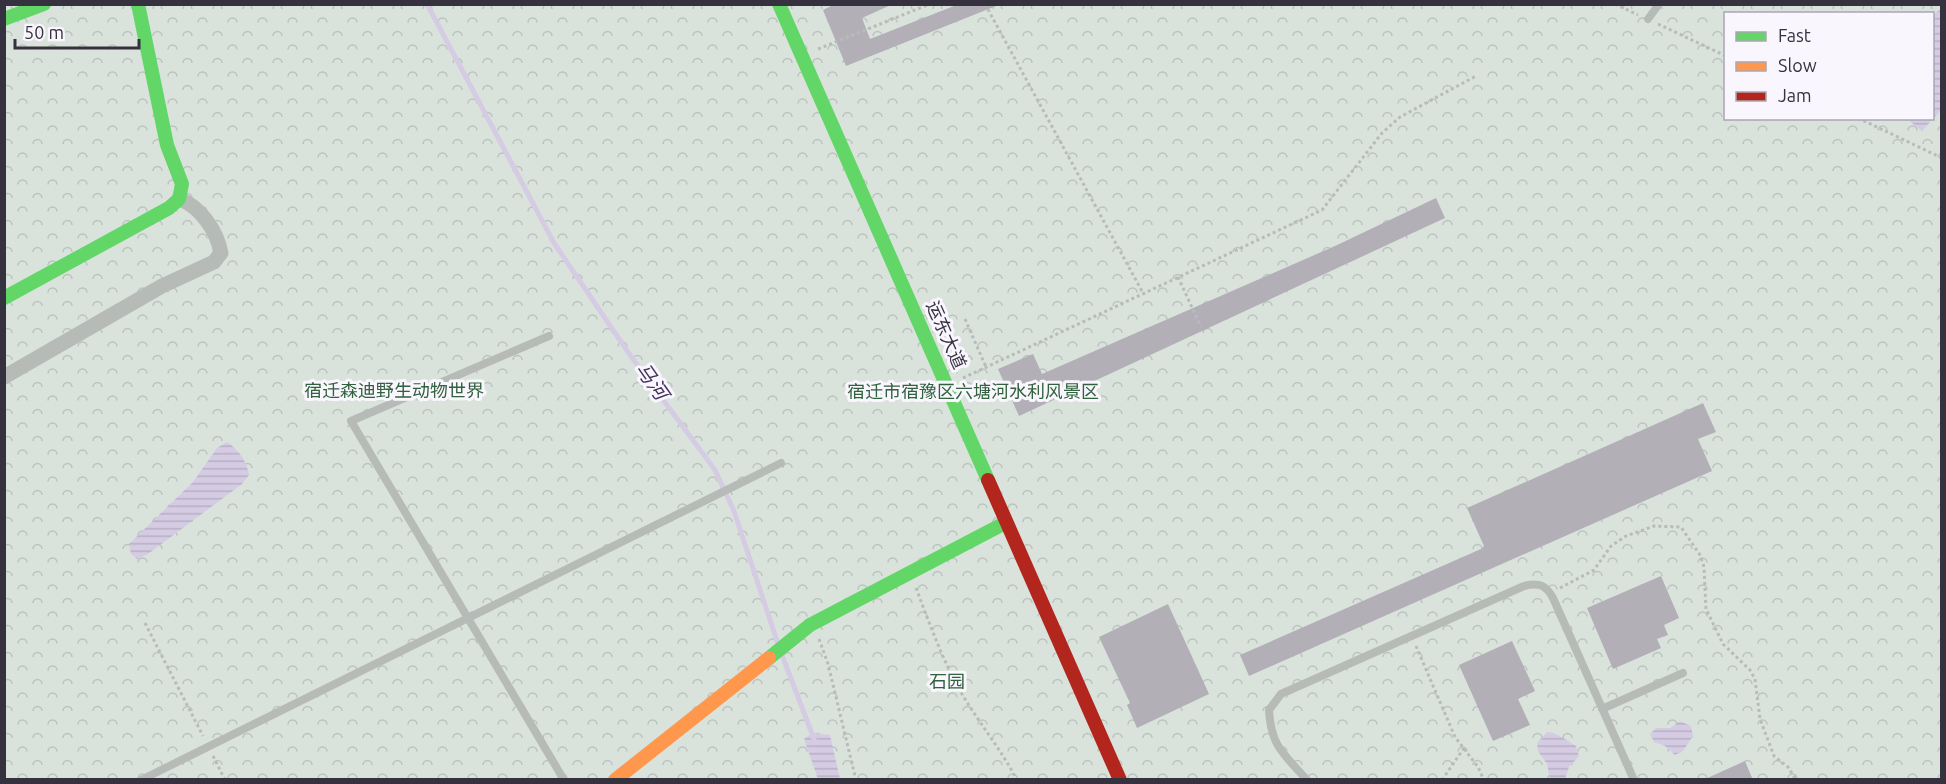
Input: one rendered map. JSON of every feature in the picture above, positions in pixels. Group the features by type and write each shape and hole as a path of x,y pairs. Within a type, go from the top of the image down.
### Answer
{"street":[{"path":"4,19 44,4"},
{"path":"4,298 169,208 179,198 182,184 167,145 138,4"},
{"name":"运东大道","path":"779,4 948,385 1005,523 1120,780"},
{"path":"4,377 162,286 213,262 221,253 219,239 190,202 179,198"},
{"path":"615,780 810,625 1005,523"}],"lane":[{"path":"1648,19 1659,4"},
{"path":"549,336 351,421 564,780"},
{"path":"141,780 781,462"},
{"path":"1307,780 1276,745 1269,720 1271,704 1292,688 1524,585 1537,583 1546,586 1550,593 1634,780"},
{"path":"1602,708 1683,673"}],"path":[{"path":"802,56 930,4"},
{"path":"985,4 1143,293"},
{"path":"1615,4 1724,56"},
{"path":"948,385 1322,210 1382,133 1400,117 1476,76"},
{"path":"1862,120 1941,158"},
{"path":"1178,277 1201,327"},
{"path":"965,319 986,367"},
{"path":"1550,593 1594,570 1611,546 1626,536 1653,525 1681,527 1700,555 1704,567 1706,609 1723,644 1750,670 1755,679 1760,719 1774,756 1788,767 1796,780"},
{"path":"909,573 950,670 971,709 986,727 1017,780"},
{"path":"145,623 225,780"},
{"path":"823,633 819,637 828,664 856,780"},
{"path":"1411,636 1455,737 1478,767 1484,780"},
{"path":"1442,780 1464,748"}],"green space":[{"name":"宿迁市宿豫区六塘河水利风景区","path":"5,5 1941,5 1941,779 5,780"}],"shaded area":[{"path":"1941,9 1941,110 1934,118 1934,14"},
{"path":"1908,120 1932,120 1922,131"},
{"path":"227,442 241,456 249,475 242,484 148,554 137,559 131,554 129,544 193,482 217,448"},
{"path":"1680,721 1691,726 1693,736 1683,751 1675,755 1665,746 1654,742 1650,734 1656,728 1670,728"},
{"path":"1547,732 1558,735 1576,746 1579,756 1569,767 1565,779 1550,779 1547,764 1538,751 1537,743"},
{"path":"812,733 830,735 840,779 818,779 804,739"}],"building":[{"path":"835,4 893,4 862,18 870,39 959,4 996,6 846,66 823,10"},
{"path":"1436,198 1445,218 1019,416 998,369 1033,354 1042,374 1335,246"},
{"path":"1703,403 1716,432 1698,439 1712,471 1249,676 1240,655 1481,549 1484,546 1467,508"},
{"path":"1661,576 1679,618 1664,625 1668,635 1657,639 1661,648 1613,669 1587,608"},
{"path":"1168,604 1209,694 1137,728 1127,705 1130,703 1099,637"},
{"path":"1512,641 1535,691 1518,699 1530,725 1493,741 1459,665"},
{"path":"1745,761 1753,780 1703,780"}],"waterway":[{"name":"马河","path":"427,4 554,243 630,355 715,470 734,511 778,644"},
{"name":"马河","path":"782,655 814,739"}],"traffic: fast":[{"path":"4,19 44,4"},
{"path":"4,298 169,208 179,199 182,184 167,145 138,4"},
{"path":"779,4 988,480"},
{"path":"769,658 810,625 1005,523"}],"traffic: slow":[{"path":"615,780 769,658"}],"traffic: jam":[{"path":"988,480 1120,780"}],"park label":[{"name":"宿迁森迪野生动物世界","path":"394,391"},
{"name":"石园","path":"947,682"}]}
